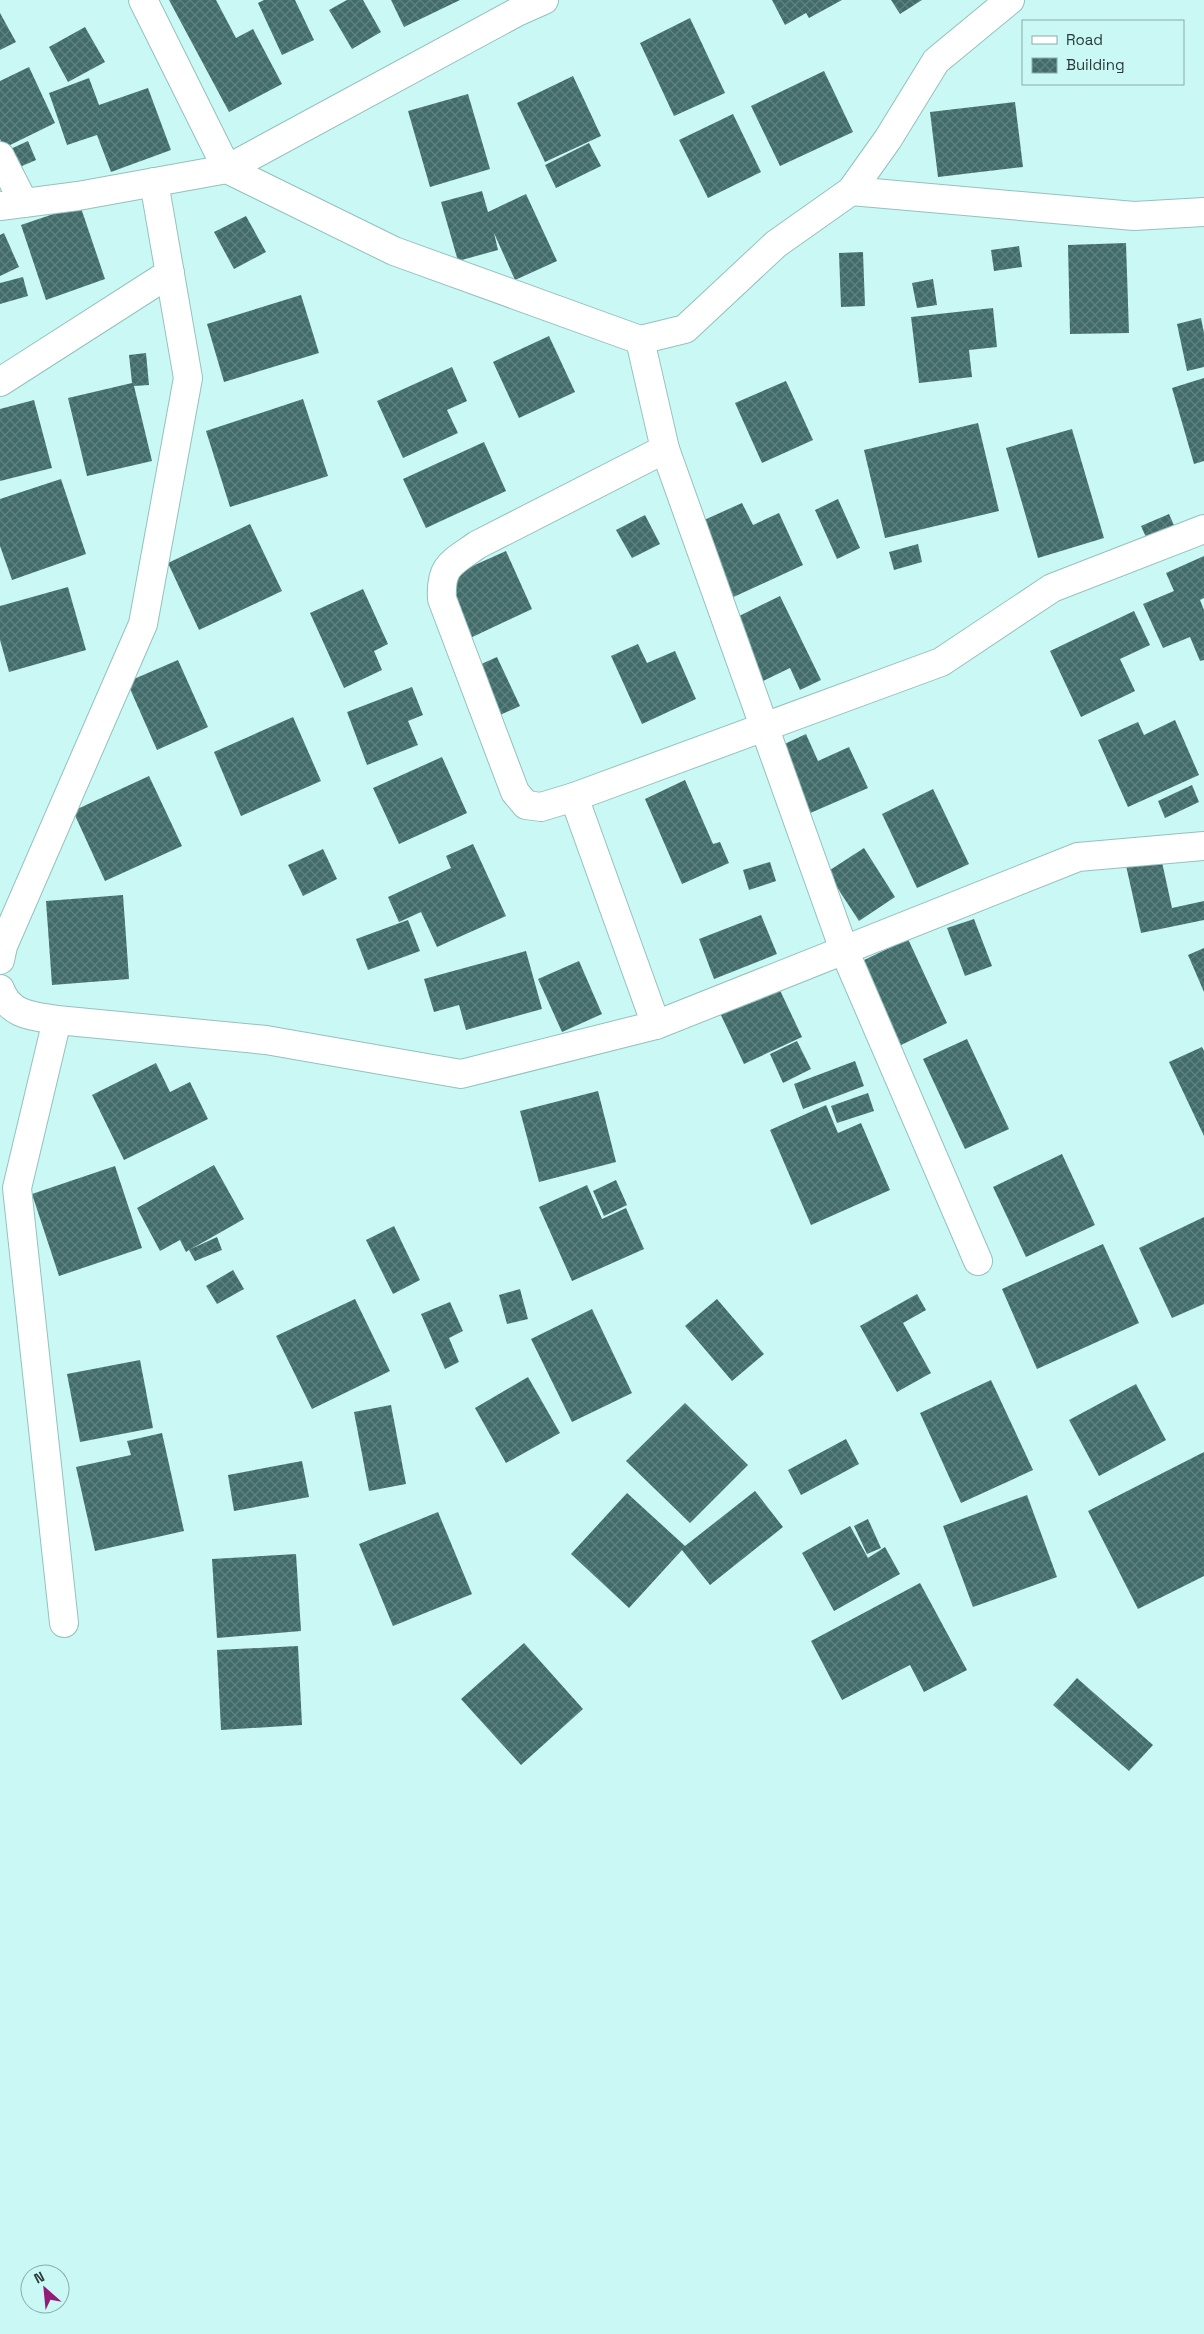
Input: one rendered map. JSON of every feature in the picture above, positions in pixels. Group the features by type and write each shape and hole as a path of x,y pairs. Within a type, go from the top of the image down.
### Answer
{"street":[{"path":"144,0 227,170 394,252 640,340 685,329 776,244 851,191 888,139 936,61 1010,0"},
{"path":"0,156 12,204 227,170 517,12 544,0"},
{"path":"0,960 3,946 143,624 188,378 154,182"},
{"path":"851,191 1134,216 1204,212"},
{"path":"0,382 170,273"},
{"path":"640,340 665,449 844,950 978,1261"},
{"path":"665,449 477,545 449,565 441,581 442,600 515,792 526,805 541,807 574,797 763,726 942,662 1052,588 1204,529"},
{"path":"574,797 656,1026"},
{"path":"0,989 4,1000 24,1015 57,1020 266,1040 461,1074 656,1026 1078,857 1204,846"},
{"path":"57,1020 17,1188 64,1624"}],"building":[{"path":"169,0 216,0 236,38 253,29 282,84 229,112"},
{"path":"264,0 295,0 314,40 282,55 258,3"},
{"path":"347,0 363,0 381,32 352,49 329,10"},
{"path":"391,0 460,0 404,27"},
{"path":"772,0 842,0 809,18 806,13 785,25"},
{"path":"891,0 922,0 900,14"},
{"path":"0,13 16,42 0,50"},
{"path":"690,18 725,93 674,116 640,43"},
{"path":"85,27 105,62 68,82 49,47"},
{"path":"29,67 55,123 4,148 0,139 0,81"},
{"path":"824,71 853,132 780,166 751,106"},
{"path":"573,76 601,136 545,162 517,103"},
{"path":"89,78 99,105 148,88 171,150 111,172 97,135 67,145 49,93"},
{"path":"468,94 490,169 430,187 408,111"},
{"path":"1015,102 1023,167 938,177 930,112"},
{"path":"733,114 761,172 708,198 679,140"},
{"path":"28,141 36,160 15,169 6,151"},
{"path":"589,143 601,166 556,188 545,165"},
{"path":"482,191 488,212 526,194 557,261 515,280 494,233 498,250 458,261 441,202"},
{"path":"80,205 105,279 46,300 21,225"},
{"path":"246,216 266,252 234,269 214,232"},
{"path":"4,233 19,267 0,276 0,235"},
{"path":"1126,243 1129,333 1070,334 1068,245"},
{"path":"1019,246 1022,267 994,271 991,250"},
{"path":"863,252 865,306 841,307 839,253"},
{"path":"23,277 28,296 0,304 0,283"},
{"path":"933,279 937,305 917,308 912,283"},
{"path":"301,295 319,353 224,382 207,324"},
{"path":"993,308 997,347 969,350 972,377 919,383 911,317"},
{"path":"1201,318 1204,333 1204,367 1187,371 1177,324"},
{"path":"549,336 575,392 519,418 493,362"},
{"path":"146,353 149,385 134,386 152,461 87,476 68,398 132,383 129,355"},
{"path":"452,367 467,401 447,410 458,433 403,458 377,401"},
{"path":"1204,378 1204,461 1194,464 1172,388"},
{"path":"786,381 813,440 762,463 735,403"},
{"path":"303,399 328,476 230,507 206,431"},
{"path":"34,400 52,468 0,481 0,409"},
{"path":"978,423 999,511 885,538 864,450"},
{"path":"1072,429 1104,538 1038,558 1006,448"},
{"path":"484,442 506,491 426,528 403,479"},
{"path":"61,479 86,554 12,580 0,546 0,499"},
{"path":"838,499 860,548 837,559 815,510"},
{"path":"742,503 753,525 779,513 803,565 727,600 693,525"},
{"path":"1169,514 1177,532 1149,544 1141,526"},
{"path":"645,515 660,544 632,558 616,530"},
{"path":"250,524 282,591 199,630 168,563"},
{"path":"918,544 922,562 894,570 889,552"},
{"path":"506,551 532,609 466,640 439,581"},
{"path":"1204,556 1204,598 1200,600 1204,610 1204,660 1200,661 1190,637 1163,648 1143,604 1174,591 1166,573"},
{"path":"68,587 86,650 9,672 0,640 0,606"},
{"path":"363,589 388,644 374,651 382,670 344,688 310,613"},
{"path":"780,596 821,680 800,690 790,668 761,682 731,620"},
{"path":"1134,611 1150,645 1120,659 1135,691 1081,717 1050,651"},
{"path":"638,644 647,663 675,651 696,699 642,724 611,656"},
{"path":"497,657 520,706 491,719 468,670"},
{"path":"178,660 208,727 157,750 127,682"},
{"path":"412,687 423,715 408,721 418,745 367,765 347,712"},
{"path":"293,717 321,781 241,816 214,752"},
{"path":"1175,720 1199,775 1128,807 1098,740 1138,722 1144,735"},
{"path":"806,734 818,761 849,747 868,788 808,814 778,747"},
{"path":"442,757 467,813 399,844 373,788"},
{"path":"149,776 182,846 105,881 73,811"},
{"path":"685,780 713,844 720,842 729,863 682,884 645,799"},
{"path":"1192,785 1199,802 1165,818 1158,801"},
{"path":"933,789 969,864 917,888 882,814"},
{"path":"473,844 506,916 437,947 421,912 399,922 388,897 451,868 446,856"},
{"path":"864,848 895,897 859,921 827,872"},
{"path":"323,849 337,879 303,896 288,865"},
{"path":"1160,853 1172,908 1204,901 1204,920 1141,933 1125,861"},
{"path":"770,862 776,881 749,890 743,870"},
{"path":"123,895 129,979 52,985 46,901"},
{"path":"761,915 777,954 714,979 699,939"},
{"path":"974,919 992,966 965,976 947,928"},
{"path":"408,920 420,951 368,970 356,939"},
{"path":"908,939 947,1023 899,1046 860,962"},
{"path":"1204,948 1204,992 1188,955"},
{"path":"526,951 542,1009 466,1030 459,1005 434,1012 424,979"},
{"path":"579,961 602,1014 562,1032 538,979"},
{"path":"777,984 802,1037 744,1064 719,1011"},
{"path":"967,1039 1009,1129 965,1149 923,1059"},
{"path":"797,1041 811,1069 783,1083 770,1054"},
{"path":"1202,1047 1204,1051 1204,1136 1169,1062"},
{"path":"855,1061 864,1086 803,1109 794,1084"},
{"path":"156,1063 170,1092 190,1082 208,1119 124,1160 92,1095"},
{"path":"598,1091 616,1162 539,1182 520,1111"},
{"path":"868,1093 874,1111 837,1123 831,1106"},
{"path":"826,1105 838,1133 861,1123 890,1190 811,1225 770,1130"},
{"path":"1062,1154 1095,1225 1026,1257 993,1187"},
{"path":"214,1165 244,1219 191,1249 217,1237 222,1250 195,1261 189,1250 186,1252 180,1240 160,1251 137,1208"},
{"path":"115,1166 142,1248 59,1276 32,1194"},
{"path":"616,1180 627,1205 604,1216 593,1191"},
{"path":"587,1185 602,1219 626,1208 644,1249 572,1281 539,1207"},
{"path":"1204,1217 1204,1304 1172,1318 1139,1248"},
{"path":"394,1226 420,1280 393,1294 366,1240"},
{"path":"1103,1244 1139,1323 1037,1369 1002,1289"},
{"path":"233,1270 244,1289 217,1304 206,1286"},
{"path":"520,1289 528,1319 507,1324 499,1295"},
{"path":"917,1294 926,1310 903,1323 931,1373 897,1392 860,1326"},
{"path":"355,1299 390,1371 312,1409 276,1336"},
{"path":"717,1299 764,1354 732,1381 685,1326"},
{"path":"450,1302 463,1331 449,1338 459,1362 445,1369 421,1314"},
{"path":"592,1309 632,1393 572,1422 531,1339"},
{"path":"140,1360 153,1428 80,1442 67,1374"},
{"path":"528,1377 560,1433 506,1463 475,1408"},
{"path":"991,1380 1033,1470 961,1503 920,1413"},
{"path":"1136,1384 1166,1440 1099,1476 1069,1420"},
{"path":"685,1403 748,1465 690,1523 626,1461"},
{"path":"391,1405 406,1484 369,1491 354,1412"},
{"path":"162,1433 184,1531 95,1551 76,1467 131,1455 127,1441"},
{"path":"846,1439 859,1464 801,1495 788,1470"},
{"path":"1204,1452 1204,1576 1138,1609 1088,1511"},
{"path":"302,1461 309,1497 234,1511 228,1475"},
{"path":"755,1491 783,1527 710,1585 682,1550 629,1608 571,1554 627,1493 685,1546"},
{"path":"1027,1495 1057,1577 973,1607 943,1526"},
{"path":"438,1512 472,1594 393,1626 359,1544"},
{"path":"868,1519 881,1548 867,1554 854,1526"},
{"path":"850,1526 868,1558 885,1547 900,1574 834,1611 802,1553"},
{"path":"296,1554 301,1631 217,1638 212,1559"},
{"path":"920,1583 967,1670 924,1692 910,1665 842,1700 811,1641"},
{"path":"524,1643 583,1709 521,1765 461,1699"},
{"path":"298,1646 302,1725 221,1730 217,1650"},
{"path":"1077,1678 1153,1745 1129,1771 1053,1705"}]}
